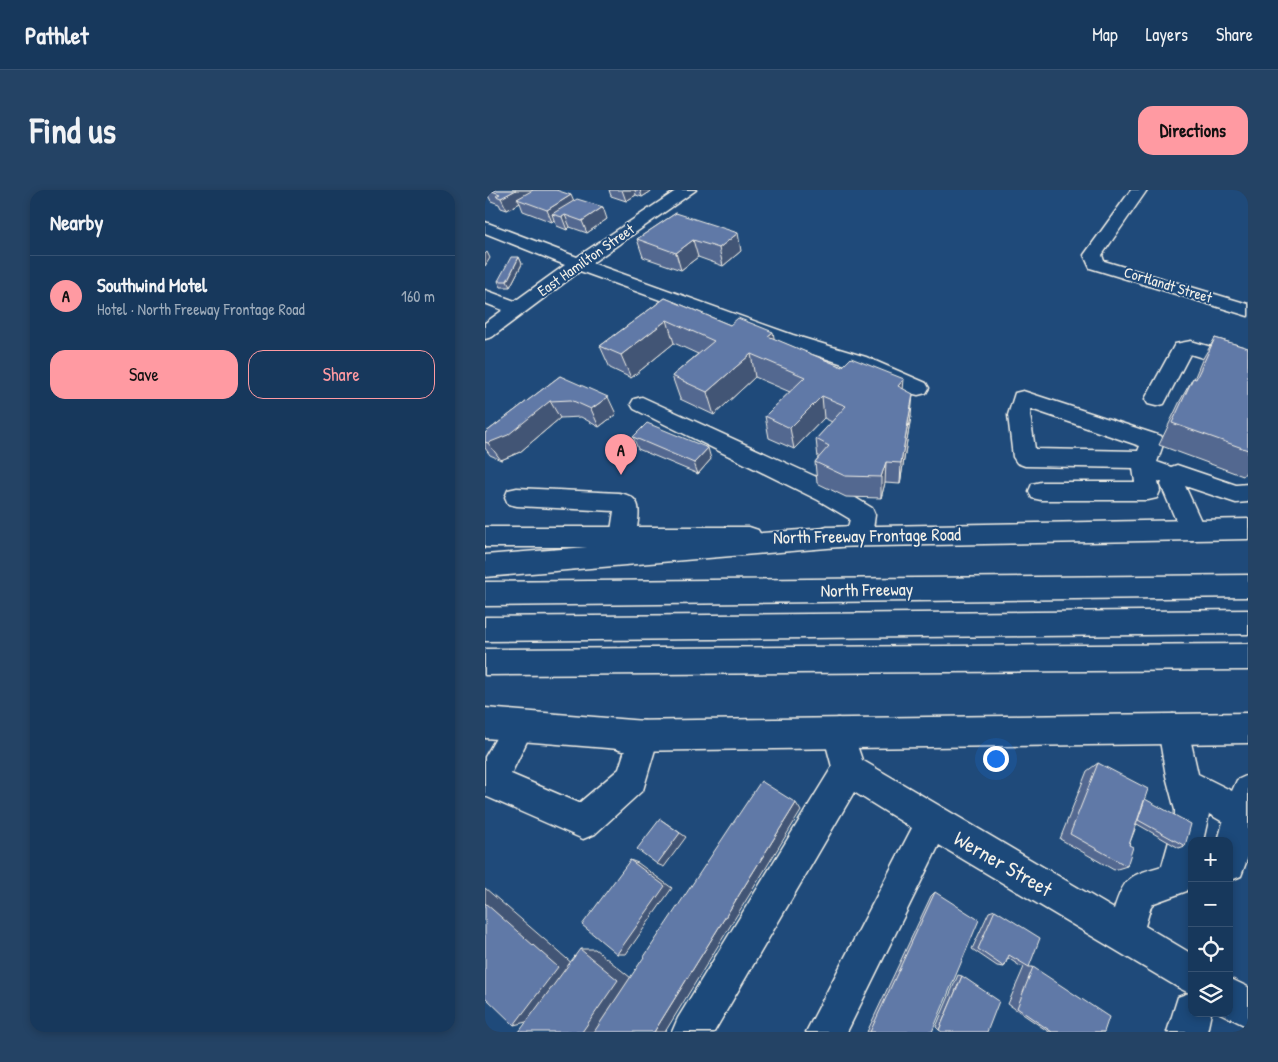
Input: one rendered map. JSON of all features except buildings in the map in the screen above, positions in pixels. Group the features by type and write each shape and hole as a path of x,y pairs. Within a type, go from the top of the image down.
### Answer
{"main road":[{"name":"East Hamilton Street","path":"485,333 579,264 688,190"},
{"name":"Cortlandt Street","path":"1139,190 1093,255 1096,264 1248,310"},
{"path":"485,227 579,264 787,339 859,362 918,388"},
{"path":"485,296 517,309"},
{"path":"1156,399 1182,349 1191,347 1248,365"},
{"path":"1041,491 1148,491 1145,463 1153,442 1023,398 1019,415 1025,457 1145,463 1176,478"},
{"path":"485,566 855,536 863,515 827,494 641,404"},
{"path":"1192,530 1173,485 1177,474 1236,494 1248,493"},
{"path":"517,497 619,502 627,507 623,537"},
{"name":"North Freeway Frontage Road","path":"485,537 855,536 1248,529"},
{"name":"North Freeway","path":"485,594 1248,586"},
{"name":"North Freeway","path":"485,629 1248,622"},
{"path":"485,662 1248,657"},
{"path":"485,723 644,736"},
{"path":"644,736 632,779 583,822 487,781 500,737 1248,728"},
{"path":"1124,935 1136,896 1143,889 1183,883 1192,810 1173,729"},
{"path":"692,1032 849,770 838,733"},
{"name":"Werner Street","path":"849,770 926,837 1124,935 1188,973"},
{"path":"1185,785 1245,803 1233,849"},
{"path":"825,1032 926,837"},
{"path":"1233,999 1248,1008"},
{"path":"1187,1032 1191,1017"}],"place":[{"name":"Southwind Motel","path":"621,475"}]}
